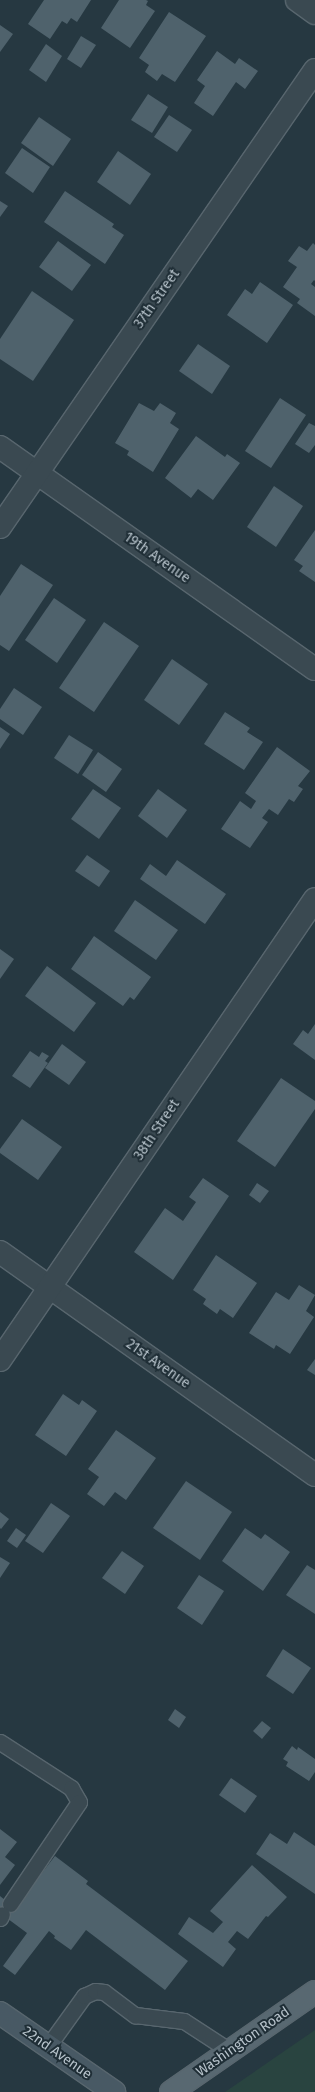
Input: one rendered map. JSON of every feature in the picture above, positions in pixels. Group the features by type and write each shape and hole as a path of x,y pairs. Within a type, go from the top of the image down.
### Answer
{"main road":[{"name":"Washington Road","path":"171,2092 315,1992"}],"street":[{"path":"297,0 315,13"},
{"name":"37th Street","path":"0,527 315,70"},
{"name":"19th Avenue","path":"0,447 315,669"},
{"name":"38th Street","path":"0,1360 315,899"},
{"name":"21st Avenue","path":"0,1252 315,1475"},
{"name":"22nd Avenue","path":"0,2013 114,2092"}],"lane":[{"path":"0,1742 71,1788 79,1802 4,1912"},
{"path":"48,2046 84,1996 95,1991 104,1992 135,2015 184,2021 230,2051"}],"green space":[{"path":"315,2030 315,2092 225,2092"}],"building":[{"path":"44,0 91,0 77,22 71,18 67,24 62,21 50,39 28,24"},
{"path":"119,0 146,0 148,1 146,5 155,11 130,48 101,28"},
{"path":"169,12 206,36 175,82 162,74 157,81 145,72 149,65 139,58"},
{"path":"0,25 13,34 0,52"},
{"path":"81,36 96,45 81,68 67,59"},
{"path":"46,44 62,56 46,82 29,70"},
{"path":"217,51 235,64 239,58 258,71 245,89 236,82 213,116 194,103 205,86 197,80"},
{"path":"148,94 168,107 152,133 131,120"},
{"path":"169,115 192,130 177,152 154,137"},
{"path":"39,117 71,139 53,166 21,143"},
{"path":"22,148 50,167 33,193 5,173"},
{"path":"118,151 151,174 130,205 97,182"},
{"path":"65,191 114,224 112,227 124,235 105,264 44,222"},
{"path":"0,201 8,206 0,217"},
{"path":"58,241 91,265 72,291 39,267"},
{"path":"313,243 315,245 315,281 314,280 311,284 315,287 315,316 297,303 300,299 283,287 297,267 288,261 299,246 307,251"},
{"path":"260,282 293,305 267,343 227,315 245,289 252,294"},
{"path":"32,291 74,320 33,381 0,359 0,339"},
{"path":"198,344 230,366 212,394 179,371"},
{"path":"280,398 306,415 271,468 245,451"},
{"path":"139,403 154,411 160,403 176,413 170,423 179,429 153,472 127,455 129,451 115,443"},
{"path":"309,423 315,426 315,445 309,453 295,444"},
{"path":"196,436 225,457 227,454 240,463 213,500 198,489 191,498 165,478"},
{"path":"274,486 303,506 276,547 247,527"},
{"path":"315,530 315,582 299,571 303,566 294,560"},
{"path":"21,564 53,585 9,651 0,645 0,596"},
{"path":"54,598 86,620 57,663 25,640"},
{"path":"104,622 139,646 94,712 59,688"},
{"path":"172,659 208,684 179,725 144,700"},
{"path":"14,688 42,707 23,735 0,719 0,709"},
{"path":"225,712 250,728 247,732 263,742 244,770 204,744"},
{"path":"0,727 10,734 0,749"},
{"path":"69,735 93,750 78,774 54,758"},
{"path":"277,747 310,771 298,786 303,789 294,802 289,799 278,815 269,809 262,818 268,822 250,848 221,829 240,801 251,809 256,801 245,793"},
{"path":"98,752 122,769 106,792 82,775"},
{"path":"93,789 121,808 99,839 71,819"},
{"path":"158,789 187,810 167,838 138,816"},
{"path":"87,855 110,871 99,887 75,871"},
{"path":"177,860 226,894 205,924 140,879 150,864 166,876"},
{"path":"135,900 178,930 156,960 114,931"},
{"path":"94,936 151,977 134,1000 130,997 123,1006 71,969"},
{"path":"0,949 14,959 0,979"},
{"path":"47,966 96,1003 74,1032 25,996"},
{"path":"315,1024 315,1060 293,1044 303,1030 308,1034"},
{"path":"62,1044 86,1062 69,1085 45,1068"},
{"path":"30,1051 39,1057 42,1052 49,1056 45,1061 48,1063 30,1088 12,1076"},
{"path":"281,1078 315,1101 315,1109 275,1167 237,1141"},
{"path":"22,1119 62,1147 38,1180 0,1153 0,1149"},
{"path":"203,1178 229,1196 173,1280 134,1252 165,1208 183,1221 196,1202 189,1197"},
{"path":"257,1183 269,1191 260,1203 249,1195"},
{"path":"216,1255 257,1283 233,1318 220,1309 217,1314 203,1304 206,1299 193,1290"},
{"path":"299,1285 315,1295 306,1311 314,1317 290,1354 276,1345 274,1349 249,1333 276,1292 289,1300"},
{"path":"315,1359 315,1375 307,1370"},
{"path":"63,1394 79,1405 82,1400 97,1411 66,1456 35,1435"},
{"path":"116,1430 156,1458 126,1500 115,1492 104,1506 87,1494 99,1477 88,1469"},
{"path":"186,1481 232,1512 200,1560 153,1528"},
{"path":"51,1503 70,1516 43,1553 25,1541"},
{"path":"0,1512 9,1519 1,1529 0,1528"},
{"path":"16,1528 26,1535 17,1548 7,1541"},
{"path":"245,1528 261,1539 265,1534 290,1552 263,1591 222,1561"},
{"path":"122,1551 144,1566 125,1594 102,1578"},
{"path":"0,1557 10,1563 0,1578"},
{"path":"307,1565 315,1570 315,1614 286,1595"},
{"path":"199,1575 224,1591 202,1625 177,1608"},
{"path":"283,1649 311,1668 293,1694 266,1676"},
{"path":"175,1709 186,1717 179,1728 168,1720"},
{"path":"262,1721 271,1728 262,1739 253,1731"},
{"path":"292,1746 297,1750 298,1747 315,1759 315,1772 309,1781 286,1766 288,1762 283,1759"},
{"path":"231,1778 257,1796 245,1813 219,1795"},
{"path":"0,1829 17,1842 5,1857 15,1865 0,1885"},
{"path":"294,1832 315,1846 315,1894 256,1854 270,1833 287,1844"},
{"path":"55,1856 88,1881 86,1884 188,1961 165,1990 86,1930 71,1950 54,1938 55,1936 49,1931 15,1975 3,1966 27,1933 0,1913 0,1896 15,1908"},
{"path":"252,1865 287,1897 268,1917 266,1916 248,1939 237,1931 228,1942 236,1949 223,1967 178,1934 189,1917 213,1933 223,1922 210,1911"}]}
